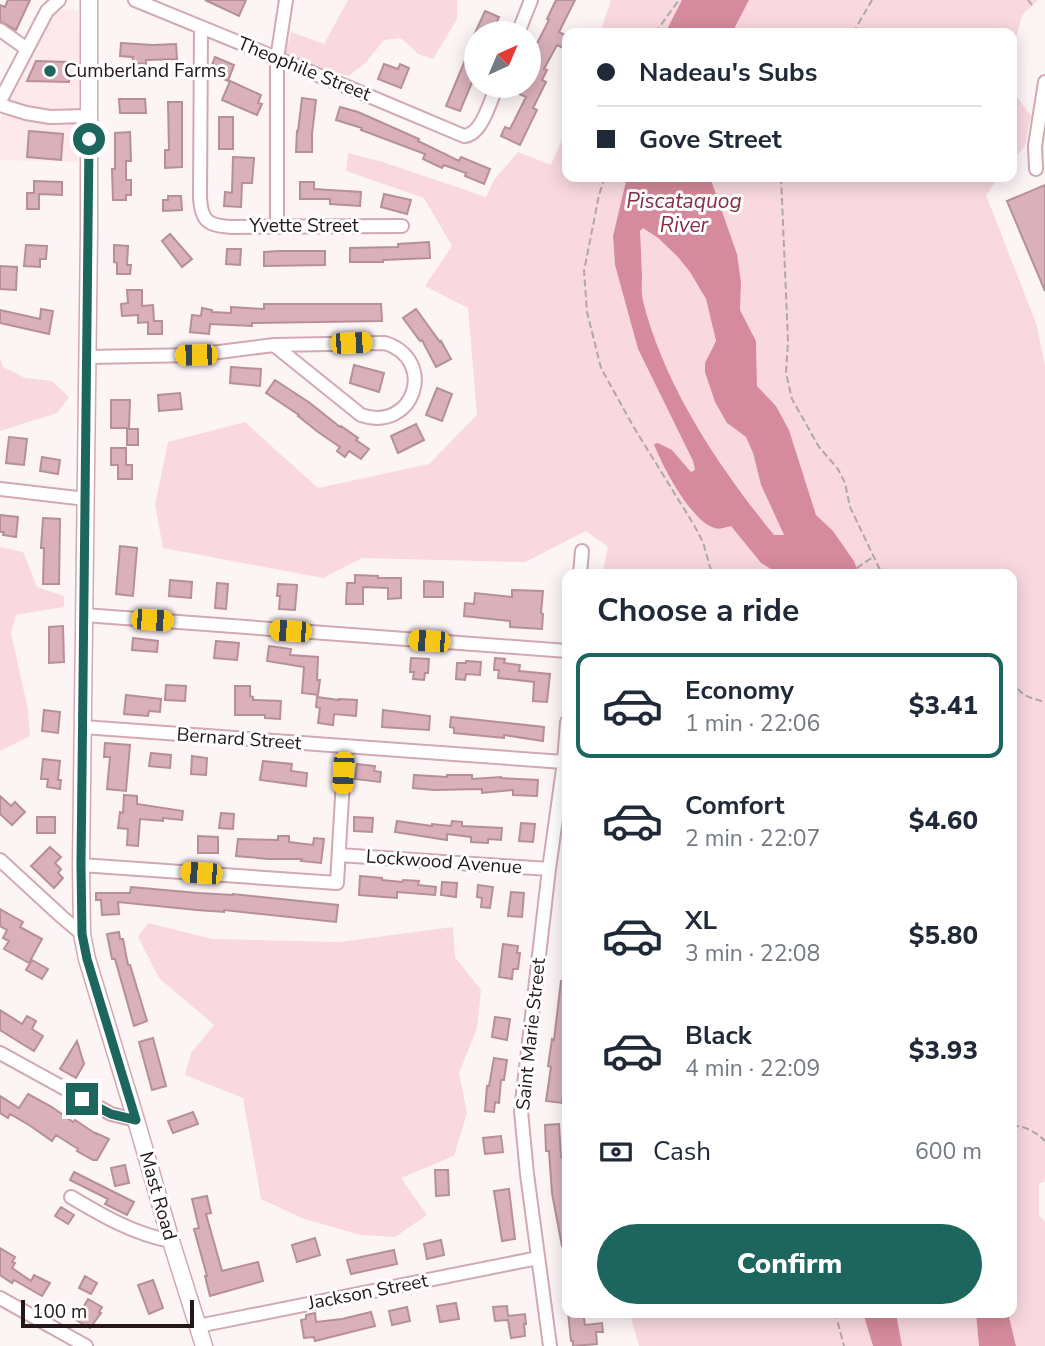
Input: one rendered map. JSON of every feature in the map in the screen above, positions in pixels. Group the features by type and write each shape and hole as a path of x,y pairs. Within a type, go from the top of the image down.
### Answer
{"main road":[{"name":"Mast Road","path":"89,0 82,934 87,959 204,1346"}],"street":[{"path":"59,0 50,5 1,99 26,113 50,117 89,116"},
{"name":"Theophile Street","path":"135,0 464,136 476,132 491,98"},
{"path":"277,226 277,59 286,0"},
{"path":"523,21 531,0"},
{"name":"Yvette Street","path":"201,27 200,210 207,221 219,226 402,226"},
{"path":"0,30 27,49"},
{"path":"1036,169 1035,146 1045,82"},
{"path":"87,357 196,355 274,345 377,342 393,345 411,362 415,379 412,396 402,409 387,417 369,418 361,415 274,345"},
{"path":"0,489 86,499"},
{"path":"580,569 582,551"},
{"path":"84,615 562,651"},
{"name":"Bernard Street","path":"83,727 562,762"},
{"path":"81,865 337,883 345,746"},
{"name":"Saint Marie Street","path":"550,1346 521,1111 562,776"},
{"name":"Lockwood Avenue","path":"339,855 549,869"},
{"path":"0,860 82,934"},
{"path":"0,1053 111,1114 136,1120"},
{"path":"71,1197 115,1223 152,1238 171,1241"},
{"name":"Jackson Street","path":"198,1326 538,1258"},
{"path":"0,1298 86,1346"}],"path":[{"path":"659,28 679,0"},
{"path":"856,28 872,0"},
{"path":"1028,0 1032,5"},
{"path":"603,182 584,271 587,312 601,368 694,525 703,542 711,569"},
{"path":"781,182 788,341 786,373 792,399 819,447 838,469 845,483 850,507 880,569"},
{"path":"855,569 874,556"},
{"path":"1017,689 1028,697 1045,702"},
{"path":"1017,1126 1037,1133 1045,1141"},
{"path":"837,1318 844,1346"}],"shaded area":[{"path":"348,0 457,0 457,19 433,59 418,54 401,38 384,40 366,62 349,76 285,55 291,32 324,44"},
{"path":"611,0 682,0 668,28 602,28"},
{"path":"749,0 1038,0 1022,15 1017,34 1017,28 735,28"},
{"path":"71,8 78,12 80,41 78,162 0,160 0,118 53,16"},
{"path":"1017,97 1031,116 1025,146 1017,155"},
{"path":"562,140 562,182 626,182 613,236 615,265 638,349 695,470 691,472 672,450 659,457 691,511 706,524 731,526 761,563 771,569 603,569 608,547 586,531 525,562 362,558 323,578 163,548 155,505 168,442 245,422 318,488 429,464 477,415 468,308 425,286 452,246 424,198 346,171 348,153 486,197 494,180 518,152 551,165"},
{"path":"712,182 995,182 986,195 1037,326 1045,366 1045,1181 1039,1184 1039,1215 1045,1222 1045,1346 1016,1346 1009,1318 1017,1318 1017,569 857,569 833,531 816,516 789,430 776,406 757,386 756,341 740,310 741,282 737,254"},
{"path":"643,227 677,256 706,299 716,342 705,363 727,423 746,437 761,485 784,535 774,535 733,481 679,395 653,333 642,298 640,231"},
{"path":"0,358 3,367 25,378 52,381 69,397 57,413 0,431"},
{"path":"0,547 23,552 37,587 64,596 64,607 16,615 11,633 28,710 30,736 0,751"},
{"path":"148,923 212,939 339,942 453,927 455,957 481,990 477,1028 459,1073 467,1113 454,1156 401,1178 427,1215 395,1237 361,1235 304,1219 261,1199 243,1098 185,1075 191,1053 214,1025 159,978 138,937"},
{"path":"631,1318 865,1318 873,1346 639,1346"},
{"path":"897,1318 976,1318 979,1346 902,1346"}],"water":[{"path":"682,0 749,0 735,28 668,28"},
{"name":"Piscataquog River","path":"626,182 712,182 737,254 741,282 740,310 756,341 757,386 776,406 789,430 816,515 833,531 857,569 771,569 761,563 731,526 717,529 706,524 688,505 671,479 654,444 658,443 672,450 691,472 695,470 693,461 638,349 615,265 613,236","holes":["643,228 658,238 677,256 706,299 716,341 705,363 705,372 715,402 727,423 746,437 761,485 784,535 774,535 714,453 679,395 653,333 643,301 640,231"]},
{"path":"865,1318 897,1318 902,1346 873,1346"},
{"path":"976,1318 1009,1318 1016,1346 979,1346"}],"building":[{"path":"8,0 30,0 16,30 0,21 0,5 5,7"},
{"path":"205,0 246,0 239,16"},
{"path":"556,0 575,0 559,32 562,34 562,48 557,45 544,69 547,70 542,80 546,82 541,92 541,36 549,20 547,19"},
{"path":"485,11 499,17 497,21 480,21"},
{"path":"121,43 176,44 177,59 146,60 146,64 132,63 133,57 120,56"},
{"path":"215,57 234,65 228,81 209,73"},
{"name":"Cumberland Farms","path":"36,61 69,62 69,82 27,81"},
{"path":"464,63 465,98 460,111 446,106"},
{"path":"384,64 398,69 400,64 409,68 401,88 378,79"},
{"path":"230,81 261,95 258,103 262,104 257,115 222,100"},
{"path":"302,98 316,100 312,152 296,152"},
{"path":"526,98 538,98 533,108 537,110 520,145 501,136 505,127 510,129"},
{"path":"119,99 145,99 146,113 120,113"},
{"path":"168,102 182,102 182,167 165,168 165,150 169,150"},
{"path":"340,107 358,112 419,139 418,141 459,161 461,157 490,169 484,184 465,176 466,173 444,165 442,168 423,159 425,154 336,120"},
{"path":"219,117 233,117 233,149 219,149"},
{"path":"29,131 63,134 61,160 27,157"},
{"path":"130,132 131,161 126,161 126,180 131,180 131,195 126,195 126,200 113,200 115,133"},
{"path":"233,157 254,158 252,183 242,183 241,207 224,206 225,192 232,193"},
{"path":"34,181 62,182 62,195 39,194 39,209 27,209 27,193 34,193"},
{"path":"300,182 314,182 314,189 361,192 360,206 330,204 330,199 300,199"},
{"path":"1045,185 1045,291 1007,201"},
{"path":"384,194 411,200 407,214 381,207"},
{"path":"168,196 181,196 182,210 163,211 163,200 168,200"},
{"path":"170,234 192,259 182,267 162,241"},
{"path":"429,242 430,258 350,262 350,248 398,247 398,244"},
{"path":"26,245 47,246 46,259 40,259 40,267 24,266"},
{"path":"114,245 128,246 127,265 131,265 130,274 117,274"},
{"path":"227,249 241,249 240,265 226,264"},
{"path":"325,251 325,265 264,266 264,252"},
{"path":"0,266 17,267 16,290 0,289"},
{"path":"127,290 142,290 142,306 153,305 154,321 162,321 162,334 148,334 148,322 138,323 138,315 122,316 121,304 128,303"},
{"path":"264,304 381,304 382,321 252,323 252,326 210,324 209,334 190,332 192,315 201,316 202,308 212,312 231,313 231,307 264,309"},
{"path":"41,309 53,311 49,334 0,323 0,310 40,319"},
{"path":"416,309 441,341 451,359 436,367 422,340 420,341 403,318"},
{"path":"354,365 384,373 379,392 350,383"},
{"path":"231,367 261,369 260,386 230,383"},
{"path":"275,380 358,438 356,440 369,449 361,459 349,451 345,457 337,451 340,447 266,393"},
{"path":"437,388 452,394 442,421 426,415"},
{"path":"180,393 182,409 159,411 158,395"},
{"path":"111,400 130,400 129,428 111,428"},
{"path":"416,424 424,440 398,453 391,436"},
{"path":"127,429 138,429 138,445 127,445"},
{"path":"9,437 27,439 24,465 6,463"},
{"path":"111,448 126,448 126,465 132,465 132,479 118,479 118,465 111,465"},
{"path":"42,457 60,460 58,474 40,471"},
{"path":"0,515 18,517 16,537 0,532"},
{"path":"43,518 60,519 59,584 43,584"},
{"path":"120,546 137,548 133,596 116,594"},
{"path":"355,575 401,578 401,598 388,599 388,588 363,587 363,604 346,604 347,583 355,583"},
{"path":"170,580 192,582 191,598 169,596"},
{"path":"424,581 443,582 443,597 424,597"},
{"path":"217,583 228,584 226,609 215,608"},
{"path":"278,584 297,585 295,610 279,609"},
{"path":"512,590 543,591 542,629 510,627 510,621 464,616 465,603 474,604 475,593 512,597"},
{"path":"63,626 64,662 49,663 49,627"},
{"path":"133,638 158,641 157,652 132,650"},
{"path":"216,641 239,643 237,660 214,658"},
{"path":"269,646 291,649 290,655 318,657 318,695 302,693 304,667 267,661"},
{"path":"411,658 429,659 428,673 425,673 424,680 413,679 414,672 410,672"},
{"path":"495,658 505,659 504,663 520,665 519,671 550,674 547,702 533,701 534,682 498,678 499,670 494,670"},
{"path":"481,662 480,675 466,674 465,680 456,679 457,663"},
{"path":"166,685 186,686 185,701 165,700"},
{"path":"235,686 250,686 253,700 281,701 280,719 265,718 265,715 235,715"},
{"path":"126,695 161,699 160,712 149,711 148,716 124,714"},
{"path":"317,697 357,700 356,716 334,714 333,725 318,723 320,708 316,707"},
{"path":"44,710 60,712 58,733 42,731"},
{"path":"383,710 430,716 429,730 382,727"},
{"path":"451,717 544,727 543,741 504,735 504,738 454,733 454,728 450,727"},
{"path":"105,743 130,745 126,791 107,789 110,757 104,757"},
{"path":"151,753 171,755 170,768 149,766"},
{"path":"192,756 207,758 206,775 191,774"},
{"path":"43,759 60,761 60,789 47,787 48,779 41,779"},
{"path":"263,761 292,764 291,771 307,773 306,786 260,780"},
{"path":"357,764 375,766 374,771 381,772 380,782 355,779"},
{"path":"414,775 472,775 472,779 501,777 538,780 537,796 513,795 513,790 482,793 482,789 413,788"},
{"path":"124,795 137,796 137,804 183,811 182,820 140,819 138,846 127,845 128,829 118,828 120,812 123,813"},
{"path":"0,796 11,806 15,802 25,812 12,825 0,814"},
{"path":"221,813 234,814 233,829 219,828"},
{"path":"37,817 55,817 55,833 37,833"},
{"path":"354,817 373,818 372,832 354,831"},
{"path":"397,821 451,826 452,821 462,822 462,826 502,828 501,840 488,839 488,843 471,842 471,837 447,834 447,840 395,832"},
{"path":"521,823 535,824 533,842 519,841"},
{"path":"198,836 218,837 218,853 198,853"},
{"path":"278,836 289,836 289,842 313,845 314,838 324,839 321,863 301,861 302,859 236,856 238,839 278,840"},
{"path":"50,847 61,857 55,863 61,869 58,873 63,878 54,888 31,866"},
{"path":"360,876 402,882 419,881 418,885 436,887 435,895 397,892 397,898 359,895"},
{"path":"442,882 457,883 456,897 441,895"},
{"path":"478,885 493,887 490,908 481,907 482,898 477,897"},
{"path":"131,887 338,905 336,922 118,902 119,914 102,915 101,900 96,900 96,893 130,893"},
{"path":"511,892 524,893 522,917 508,916"},
{"path":"0,909 23,922 20,927 42,939 29,963 4,949 9,941 3,938 7,930 0,926"},
{"path":"119,932 147,1021 134,1026 115,959 112,959 107,934"},
{"path":"503,944 518,946 517,953 520,953 518,969 513,969 512,979 499,977"},
{"path":"32,960 48,969 42,979 26,970"},
{"path":"562,981 562,1103 546,1101 551,1067 548,1066 552,1039 554,1040"},
{"path":"0,1010 22,1024 27,1016 36,1021 32,1029 43,1036 34,1051 0,1030"},
{"path":"495,1017 510,1019 507,1040 492,1037"},
{"path":"153,1038 166,1086 152,1090 139,1042"},
{"path":"77,1041 84,1064 76,1078 60,1069"},
{"path":"494,1058 507,1060 504,1080 501,1080 499,1103 495,1102 494,1112 485,1111 487,1086"},
{"path":"28,1094 73,1122 75,1120 109,1139 97,1160 77,1151 78,1149 56,1135 52,1141 10,1114 8,1118 0,1113 0,1096 19,1108"},
{"path":"193,1112 198,1124 173,1133 168,1121"},
{"path":"559,1124 562,1157 562,1246 552,1193 549,1151 546,1151 545,1125"},
{"path":"501,1136 503,1152 485,1154 483,1138"},
{"path":"125,1165 129,1183 115,1186 111,1168"},
{"path":"435,1170 448,1170 449,1195 436,1196"},
{"path":"74,1172 134,1202 127,1215 105,1204 108,1199 70,1180"},
{"path":"509,1189 515,1239 502,1241 494,1191"},
{"path":"207,1196 211,1213 206,1214 222,1271 258,1262 263,1281 210,1296 194,1229 199,1228 192,1199"},
{"path":"61,1207 74,1215 68,1224 55,1216"},
{"path":"315,1238 320,1255 297,1262 292,1245"},
{"path":"441,1240 444,1255 427,1259 424,1244"},
{"path":"0,1248 15,1257 12,1268 31,1281 34,1275 50,1283 42,1296 0,1275"},
{"path":"394,1250 397,1264 351,1274 347,1260"},
{"path":"85,1276 97,1283 91,1294 79,1288"},
{"path":"153,1280 163,1308 149,1314 138,1285"},
{"path":"88,1299 102,1307 99,1312 101,1313 90,1328 76,1320"},
{"path":"456,1303 459,1319 440,1322 437,1306"},
{"path":"507,1306 508,1316 525,1314 525,1336 511,1338 508,1320 495,1321 493,1307"},
{"path":"407,1307 410,1321 392,1325 389,1311"},
{"path":"371,1312 375,1326 315,1341 314,1337 304,1338 301,1320 306,1319 306,1315 315,1313 316,1322"},
{"path":"569,1318 584,1318 585,1325 602,1323 603,1332 596,1332 597,1344 573,1346"}],"place":[{"name":"Cumberland Farms","path":"50,71"}],"route":[{"path":"82,1099 111,1114 136,1120 87,959 82,934 89,139"}]}
